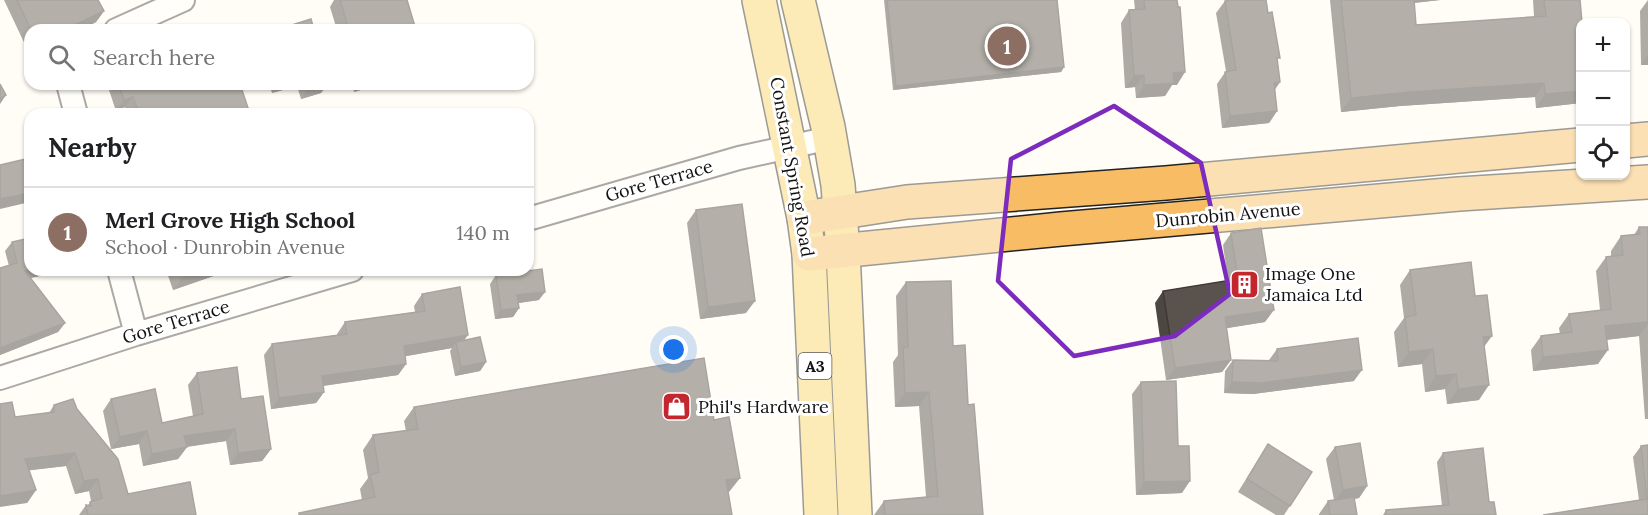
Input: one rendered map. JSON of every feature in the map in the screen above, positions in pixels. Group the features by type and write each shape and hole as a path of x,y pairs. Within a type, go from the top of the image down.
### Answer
{"highway":[{"path":"1630,141 1648,139"},
{"name":"Dunrobin Avenue","path":"804,218 908,202 1166,183 1576,145"},
{"name":"Dunrobin Avenue","path":"809,254 1459,194 1648,182"}],"main road":[{"name":"Constant Spring Road","path":"759,0 790,146 809,254 821,515"},
{"name":"Constant Spring Road","path":"798,0 830,138 840,213 855,515"}],"street":[{"path":"129,24 183,0"},
{"path":"70,90 74,108"},
{"name":"Gore Terrace","path":"534,217 739,158 830,138"},
{"path":"121,276 136,334"},
{"name":"Gore Terrace","path":"0,378 136,334 332,276"}],"highlighted area":[{"path":"1114,106 1201,163 1230,294 1175,336 1074,356 998,281 1011,159"}],"building":[{"path":"17,0 98,0 104,11 77,24 28,24"},
{"path":"340,0 407,0 414,24 347,24"},
{"path":"887,0 1057,0 1064,67 896,86"},
{"path":"1144,0 1177,0 1178,7 1180,7 1185,72 1173,73 1174,83 1144,85 1144,75 1134,76 1129,10 1145,9"},
{"path":"1266,0 1268,13 1272,12 1280,58 1277,58 1280,82 1274,83 1277,111 1230,116 1225,72 1236,70 1225,1"},
{"path":"1341,0 1414,0 1416,25 1546,16 1544,0 1580,0 1582,18 1576,18 1576,91 1545,94 1544,83 1351,98"},
{"path":"311,19 312,24 295,24"},
{"path":"0,84 6,95 0,99"},
{"path":"120,90 242,90 248,108 137,108 133,97 124,100"},
{"path":"24,159 24,194 0,199 0,165"},
{"path":"742,204 755,301 708,307 696,210"},
{"path":"1639,227 1648,227 1648,322 1605,326 1608,350 1543,357 1541,336 1572,332 1569,314 1611,309 1606,257 1623,255 1621,236 1640,234"},
{"path":"1261,228 1274,310 1225,317 1231,360 1175,368 1163,291 1238,279 1231,233"},
{"path":"24,239 24,276 29,276 65,323 0,348 0,268 17,263 12,242"},
{"path":"1471,262 1475,296 1487,295 1492,336 1483,337 1489,385 1458,389 1456,374 1436,376 1433,349 1409,352 1405,317 1416,315 1410,270"},
{"path":"542,269 545,292 517,295 519,308 501,310 496,276 534,276 534,270"},
{"path":"951,281 953,346 965,345 968,405 974,404 983,515 885,515 884,501 938,496 929,392 905,393 903,348 908,347 906,282"},
{"path":"460,287 468,335 404,346 406,364 322,376 324,392 279,398 272,344 347,334 345,322 425,311 422,294"},
{"path":"480,337 486,362 461,367 456,342"},
{"path":"1358,338 1362,370 1261,383 1232,382 1233,360 1278,361 1277,349"},
{"path":"704,358 714,420 729,417 740,478 726,480 732,515 300,515 299,513 375,497 370,475 379,472 373,435 418,429 414,407"},
{"path":"237,367 241,399 263,396 271,449 238,453 235,429 184,436 187,447 152,454 147,431 120,437 111,399 155,389 162,423 203,414 197,373"},
{"path":"1176,381 1178,446 1189,446 1190,481 1144,482 1141,382"},
{"path":"73,399 77,409 118,459 128,494 190,482 196,515 88,515 86,505 91,506 90,502 102,498 98,479 84,481 75,453 25,459 36,490 0,496 0,404 12,402 15,417 54,412 54,405"},
{"path":"1360,443 1367,486 1343,490 1335,447"},
{"path":"1268,444 1312,472 1290,506 1247,479"},
{"path":"1648,445 1648,515 1543,515 1647,499 1641,446"},
{"path":"1483,448 1489,502 1494,502 1496,515 1386,515 1386,510 1449,505 1443,453"},
{"path":"1354,497 1357,515 1330,515 1328,501"}],"place":[{"name":"Merl Grove High School","path":"1007,46"},
{"name":"Image One Jamaica Ltd","path":"1244,284"},
{"name":"Phil's Hardware","path":"677,407"}]}
